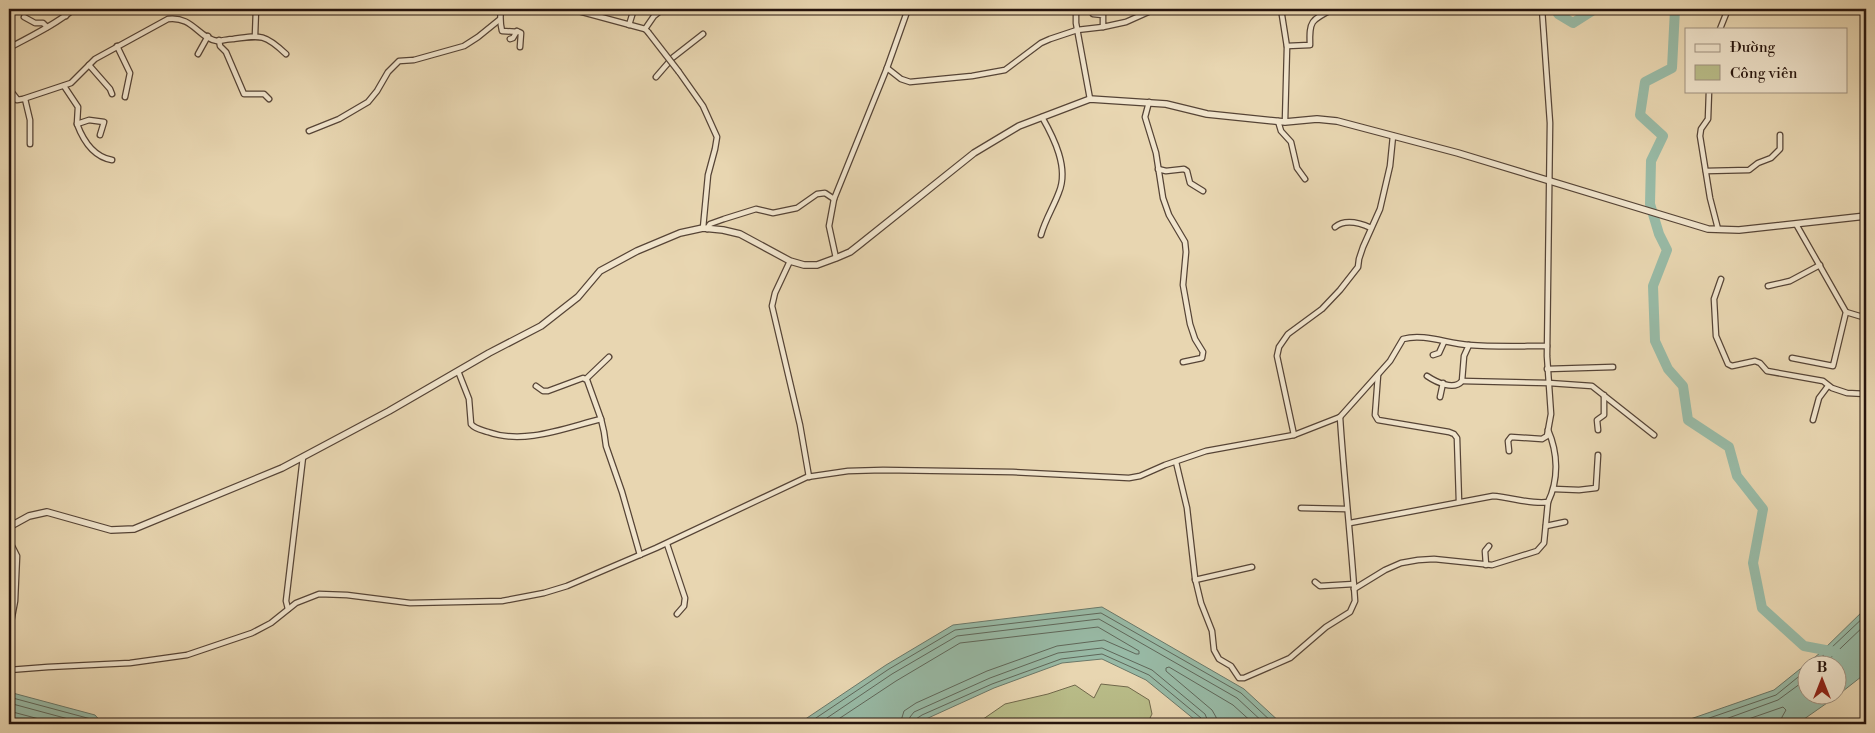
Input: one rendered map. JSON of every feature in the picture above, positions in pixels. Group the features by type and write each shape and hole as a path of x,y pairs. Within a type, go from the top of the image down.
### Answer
{"street":[{"path":"59,9 66,16"},
{"path":"9,48 66,16 74,9"},
{"path":"256,9 256,36"},
{"path":"501,9 499,20 502,31 521,33 520,47"},
{"path":"571,9 647,30 703,106 717,137 716,149 708,175 705,228"},
{"path":"629,25 634,9"},
{"path":"647,30 654,16 663,9"},
{"path":"836,258 828,226 834,199 887,68 908,9"},
{"path":"1076,9 1077,30 1090,99"},
{"path":"1095,9 1093,14 1103,15 1103,27"},
{"path":"1136,9 1137,16"},
{"path":"887,68 901,79 910,82 972,76 1004,70 1041,43 1077,30 1126,22 1155,9"},
{"path":"1281,9 1287,46 1285,122"},
{"path":"1287,46 1310,46 1309,28 1314,19 1333,9"},
{"path":"1509,451 1508,441 1511,437 1542,439 1548,436 1551,414 1547,369 1549,98 1542,9"},
{"path":"1720,28 1728,9"},
{"path":"24,17 34,22 43,22 47,27"},
{"path":"9,96 17,100 25,99 71,83 95,59 168,18 176,18 188,22 208,36 219,40 256,36 267,38 286,54"},
{"path":"309,131 339,119 368,102 378,91 388,72 399,61 414,60 464,46 499,20"},
{"path":"510,39 513,38 516,31"},
{"path":"656,77 670,60 703,34"},
{"path":"198,54 208,36"},
{"path":"219,40 220,46 226,52 244,94 264,94 269,99"},
{"path":"117,46 130,73 125,97"},
{"path":"89,65 110,89 112,94"},
{"path":"9,86 17,100"},
{"path":"64,86 78,107 77,124 81,135 102,158 112,160"},
{"path":"1709,92 1708,119 1701,129 1700,136 1710,198 1718,229"},
{"path":"25,99 30,120 30,144"},
{"path":"9,528 29,516 48,512 111,530 134,529 282,468 541,326 578,297 600,271 637,251 680,233 705,228 740,234 790,261 804,265 817,265 836,258 859,246 974,153 1012,129 1090,99 1166,104 1207,114 1285,122 1317,119 1337,121 1458,152 1708,229 1739,230 1866,216"},
{"path":"1149,102 1145,117 1156,153 1163,198 1185,242 1183,285 1195,339 1203,352 1202,358 1183,362"},
{"path":"1041,235 1061,187 1060,156 1052,133 1042,117"},
{"path":"77,124 89,120 104,122 100,135"},
{"path":"1278,121 1281,131 1291,142 1297,168 1305,179"},
{"path":"1706,171 1749,170 1758,163 1771,158 1780,149 1780,135"},
{"path":"1294,435 1277,356 1279,347 1288,334 1328,303 1358,267 1358,259 1380,209 1390,166 1392,136"},
{"path":"1158,169 1166,171 1184,169 1187,171 1190,182 1203,191"},
{"path":"705,228 710,224 756,209 773,212 796,208 817,194 825,193 834,199"},
{"path":"1335,227 1339,224 1350,222 1371,228"},
{"path":"1792,358 1833,366 1846,312 1796,224"},
{"path":"790,261 775,293 772,306 800,426 809,477"},
{"path":"1768,286 1790,281 1820,265"},
{"path":"1721,278 1714,299 1716,336 1728,364 1732,366 1755,361 1768,371 1823,381 1828,386 1848,393 1866,394"},
{"path":"1846,312 1866,318"},
{"path":"9,670 130,664 187,655 252,633 272,623 296,603 319,594 410,602 502,601 544,593 567,586 640,556 809,477 848,470 1013,472 1129,478 1140,476 1206,452 1294,435 1340,417 1390,361 1403,339 1409,337 1469,345 1547,346"},
{"path":"1433,355 1439,352 1444,342"},
{"path":"1426,376 1457,386 1462,381 1464,356 1469,345"},
{"path":"536,386 542,391 548,392 586,379 609,358"},
{"path":"1547,369 1612,368"},
{"path":"458,371 470,402 471,424 475,428 496,436 538,436 601,419"},
{"path":"1378,374 1375,414 1378,420 1449,432 1457,438 1459,502"},
{"path":"586,379 601,419 606,446 622,492 640,556"},
{"path":"1462,381 1592,386 1654,435"},
{"path":"1440,397 1443,383"},
{"path":"1813,420 1819,398 1828,386"},
{"path":"1598,430 1597,420 1604,415 1604,395"},
{"path":"1176,462 1187,508 1195,580 1201,603 1210,624 1216,655 1231,666 1237,676 1241,678 1290,658 1326,627 1350,612 1355,601 1340,417"},
{"path":"1315,582 1318,586 1354,586 1401,563 1434,559 1486,566 1498,564 1540,549 1544,543 1548,502 1554,489 1556,449 1548,429"},
{"path":"1554,489 1579,490 1596,488 1598,455"},
{"path":"288,609 286,601 296,500 303,457"},
{"path":"1350,523 1494,496 1542,503 1548,502"},
{"path":"1301,508 1346,509"},
{"path":"1546,526 1565,522"},
{"path":"9,540 17,556 14,611 9,633"},
{"path":"667,544 685,598 684,606 677,614"},
{"path":"1486,566 1485,550 1489,546"},
{"path":"1195,580 1252,567"}],"green space":[{"path":"1101,684 1128,687 1149,700 1152,714 1147,724 976,724 1005,704 1048,694 1075,685 1094,698"}],"water":[{"path":"1102,607 1244,689 1282,724 1200,724 1146,680 1102,659 1062,663 994,688 915,724 798,724 886,665 953,625"},
{"path":"1866,608 1866,673 1848,687 1848,656 1816,656"},
{"path":"1798,671 1798,706 1823,706 1797,724 1676,724 1774,690"},
{"path":"9,692 95,715 103,724 9,724"}],"waterway":[{"path":"1558,9 1558,14 1573,23 1595,9"},
{"path":"1675,9 1672,68 1645,82 1640,115 1663,136 1651,161 1650,204 1659,234 1667,250 1653,286 1655,341 1668,369 1683,386 1688,420 1729,447 1737,476 1763,509 1753,563 1762,608 1804,646 1836,652"}]}
